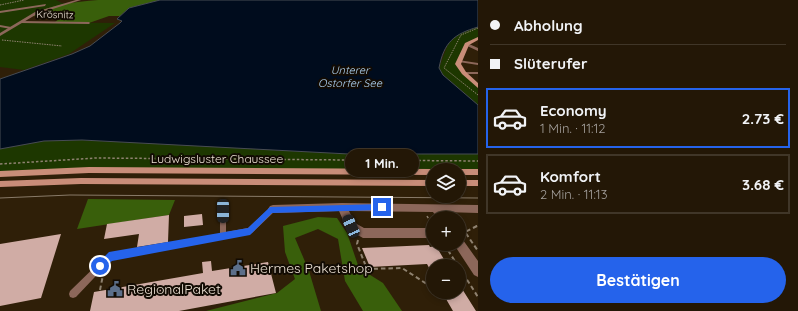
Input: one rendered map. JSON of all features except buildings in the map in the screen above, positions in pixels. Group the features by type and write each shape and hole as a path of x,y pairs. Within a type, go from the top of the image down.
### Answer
{"street":[{"name":"Krösnitz","path":"0,35 36,13 79,0"},
{"path":"0,12 67,3"},
{"path":"478,38 467,44 459,61 460,68 478,85"},
{"path":"467,44 478,50"},
{"name":"Ludwigsluster Chaussee","path":"0,174 89,170 426,172"},
{"path":"466,172 478,172"},
{"name":"Ludwigsluster Chaussee","path":"0,184 81,181 426,183"},
{"path":"466,183 478,183"},
{"path":"342,207 351,226 363,233 426,233"},
{"path":"273,209 342,207 478,209"},
{"path":"464,251 478,271"}],"lane":[{"name":"Krösnitz","path":"21,22 89,22"},
{"path":"0,26 11,28"},
{"path":"459,61 478,64"},
{"path":"464,73 478,73"},
{"path":"73,294 109,257 250,231 273,209"},
{"path":"223,211 223,236"}],"path":[{"path":"0,5 24,0"},
{"path":"0,39 62,46"},
{"path":"0,164 96,158 478,161"},
{"path":"478,226 464,232 478,250"},
{"path":"360,237 357,244 367,269 402,268 426,283"},
{"path":"466,278 478,297"},
{"path":"100,290 102,280"}],"green space":[{"path":"0,0 56,0 62,3 67,3 36,13 22,22 115,23 69,54 24,70 0,67"},
{"path":"98,0 160,0 129,8 120,16 109,16 89,23 55,22 62,17 30,16 54,6"},
{"path":"478,27 478,38 470,42 458,64 478,86 478,105 443,75 439,68 448,44 459,33"},
{"path":"82,140 349,154 478,154 478,172 466,171 466,163 426,163 426,170 89,170 0,174 0,149 44,141"},
{"path":"88,199 175,200 169,215 77,229"},
{"path":"318,217 337,218 347,233 359,268 383,283 402,311 363,311 345,281 338,239 318,229 295,238 309,271 321,311 206,311 277,293 295,279 285,252 283,226"}],"water":[{"name":"Unterer Ostorfer See","path":"160,0 478,0 478,27 462,33 451,40 447,45 441,59 439,68 443,75 478,105 478,154 349,154 82,140 44,141 0,149 0,79 72,54 90,46 120,23 122,21 117,19 129,8"}],"tram line":[{"path":"0,198 70,195 478,198"}],"place":[{"name":"Hermes Paketshop","path":"238,268"},
{"name":"RegionalPaket","path":"115,289"}],"route":[{"path":"100,266 109,257 250,231 270,210 273,209 382,207"}]}
